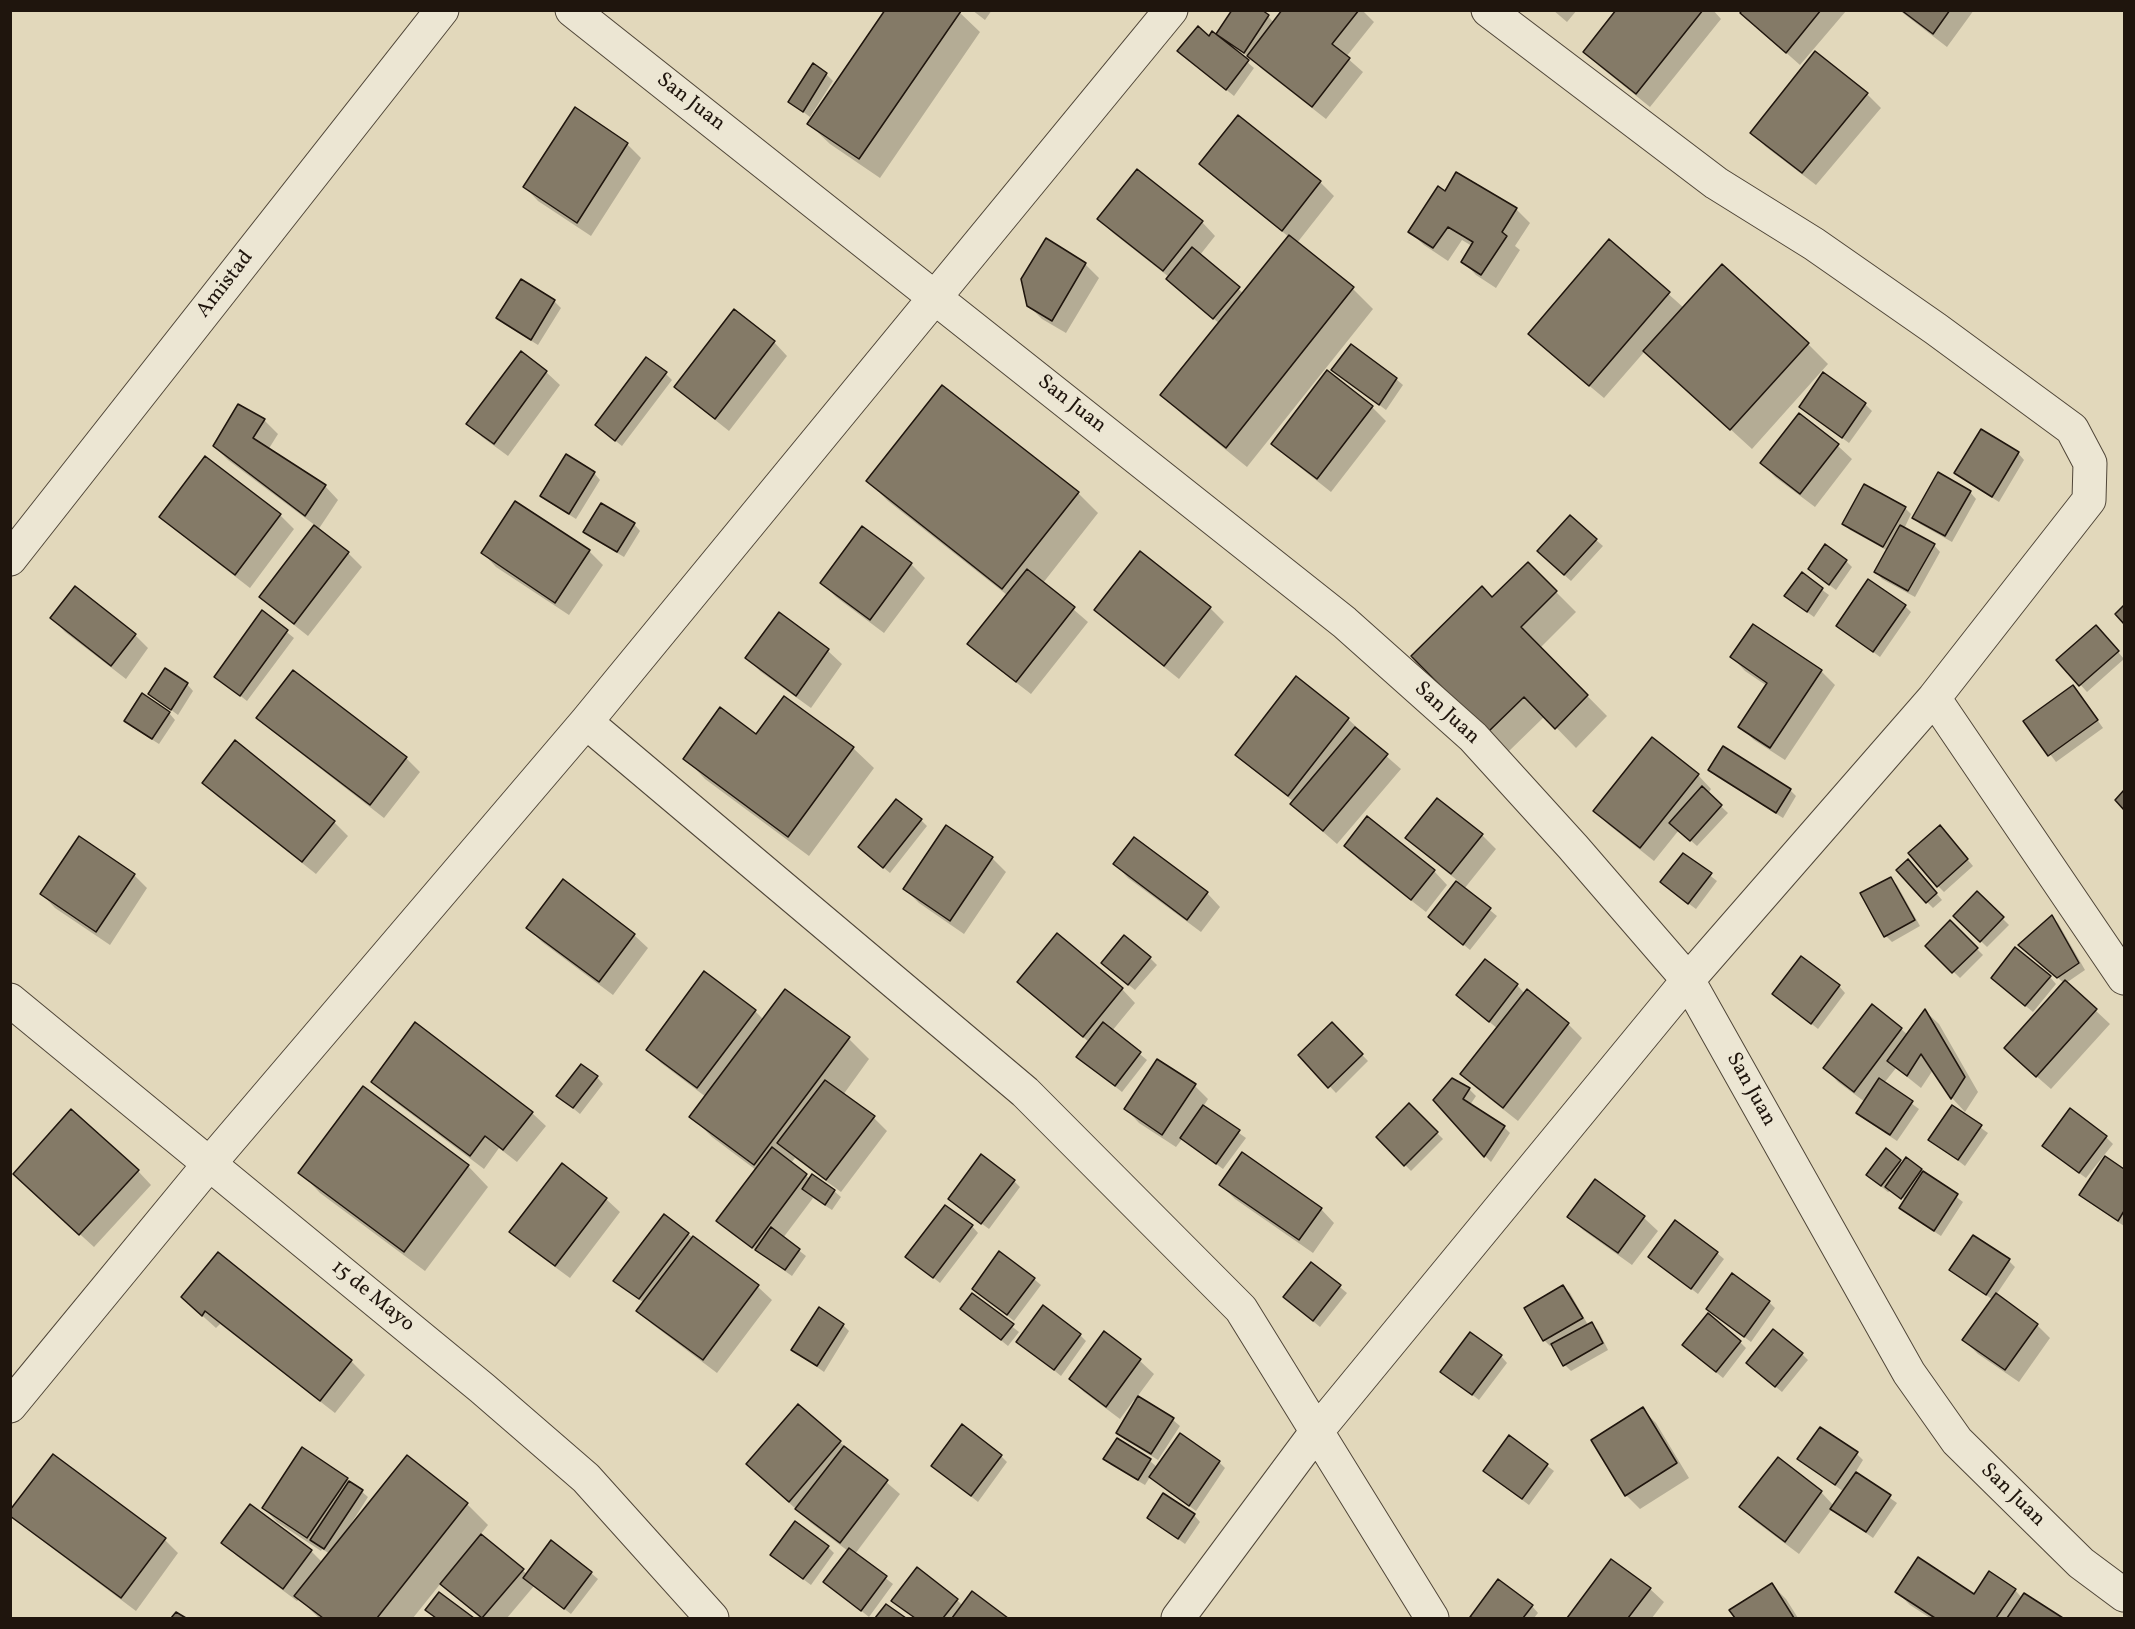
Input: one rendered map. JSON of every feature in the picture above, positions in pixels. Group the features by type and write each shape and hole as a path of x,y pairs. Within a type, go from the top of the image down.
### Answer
{"street":[{"name":"Amistad","path":"10,560 442,10"},
{"name":"San Juan","path":"572,10 1344,622 1473,737 1573,847 1688,980 1909,1373 1957,1441 2081,1563 2124,1595"},
{"path":"10,1406 210,1163 586,722 1171,10"},
{"path":"1178,1618 1317,1431 1688,980 1934,698 2089,500 2090,463 2072,429 1936,329 1814,244 1716,183 1488,10"},
{"path":"1934,698 2124,978"},
{"path":"586,722 1024,1092 1241,1309 1432,1618"},
{"name":"15 de Mayo","path":"10,1000 482,1388 586,1478 711,1618"}],"building":[{"path":"885,10 961,11 859,159 807,124"},
{"path":"1232,10 1262,10 1269,15 1244,53 1216,34"},
{"path":"1282,10 1359,10 1332,44 1350,58 1312,107 1247,56"},
{"path":"1616,10 1703,10 1636,94 1583,52"},
{"path":"1742,10 1821,10 1786,53 1740,13"},
{"path":"1901,10 1950,10 1933,34"},
{"path":"1198,26 1209,36 1212,31 1249,60 1226,90 1177,51"},
{"path":"1815,51 1868,93 1802,173 1750,133"},
{"path":"813,63 827,73 803,112 788,102"},
{"path":"575,107 628,143 577,223 523,187"},
{"path":"1238,115 1321,181 1282,231 1199,164"},
{"path":"1137,169 1203,221 1163,271 1097,219"},
{"path":"1456,172 1517,208 1502,232 1507,236 1481,275 1461,262 1473,242 1448,227 1433,248 1408,232 1438,186 1445,191"},
{"path":"1289,235 1354,287 1226,448 1160,395"},
{"path":"1046,238 1086,263 1052,321 1027,306 1021,279"},
{"path":"1609,239 1670,292 1589,386 1528,334"},
{"path":"1192,247 1240,287 1213,319 1166,279"},
{"path":"1722,264 1809,343 1730,430 1643,351"},
{"path":"521,279 555,300 531,340 496,318"},
{"path":"734,309 775,341 715,419 674,387"},
{"path":"1351,344 1397,378 1379,405 1331,370"},
{"path":"521,351 547,371 494,444 466,424"},
{"path":"646,357 667,372 615,441 595,425"},
{"path":"1327,370 1373,406 1317,479 1271,444"},
{"path":"1823,372 1866,403 1842,438 1799,407"},
{"path":"942,385 1079,492 1002,589 866,481"},
{"path":"238,404 265,419 253,438 326,485 305,516 213,446"},
{"path":"1799,413 1839,444 1800,494 1760,463"},
{"path":"1981,429 2019,452 1992,497 1954,473"},
{"path":"566,454 595,472 569,514 540,496"},
{"path":"205,456 281,514 235,575 159,517"},
{"path":"1938,472 1971,491 1945,536 1912,518"},
{"path":"1864,484 1906,507 1883,547 1842,524"},
{"path":"515,501 590,550 555,603 481,553"},
{"path":"601,503 635,523 617,552 583,532"},
{"path":"1570,515 1597,539 1564,575 1537,551"},
{"path":"314,525 349,552 294,624 259,597"},
{"path":"1900,525 1935,544 1908,591 1874,572"},
{"path":"862,526 912,563 870,620 820,583"},
{"path":"1825,544 1847,560 1829,585 1808,569"},
{"path":"1140,551 1211,607 1164,666 1094,610"},
{"path":"1528,562 1557,591 1521,627 1588,695 1555,729 1524,697 1487,733 1411,656 1482,586 1492,597"},
{"path":"1027,569 1075,607 1016,682 967,644"},
{"path":"1802,572 1823,588 1807,612 1784,596"},
{"path":"1868,579 1906,605 1873,652 1836,626"},
{"path":"75,586 136,634 111,666 50,618"},
{"path":"2124,605 2124,624 2115,614"},
{"path":"262,610 288,630 240,696 214,677"},
{"path":"779,612 829,649 796,696 745,658"},
{"path":"1753,624 1822,670 1770,748 1738,727 1767,683 1730,657"},
{"path":"2096,625 2119,651 2079,686 2056,660"},
{"path":"165,668 188,683 171,710 148,694"},
{"path":"293,670 407,757 370,805 256,718"},
{"path":"1296,676 1349,718 1288,796 1235,755"},
{"path":"2073,685 2098,720 2048,756 2023,721"},
{"path":"142,693 170,712 152,739 124,721"},
{"path":"784,696 854,747 788,837 683,759 720,707 756,734"},
{"path":"1355,727 1388,754 1323,831 1290,804"},
{"path":"1652,737 1699,774 1640,848 1593,811"},
{"path":"235,740 335,821 302,862 202,783"},
{"path":"1723,746 1791,789 1776,813 1708,770"},
{"path":"1702,786 1722,805 1690,841 1669,823"},
{"path":"2124,790 2124,810 2115,800"},
{"path":"1437,798 1483,834 1451,874 1405,838"},
{"path":"896,799 922,819 883,868 858,847"},
{"path":"1367,816 1435,870 1411,900 1344,846"},
{"path":"946,825 993,857 950,921 903,889"},
{"path":"1940,825 1968,859 1937,887 1908,853"},
{"path":"79,836 135,874 96,932 40,894"},
{"path":"1134,837 1208,892 1187,920 1113,864"},
{"path":"1683,853 1712,873 1688,904 1660,882"},
{"path":"1908,859 1937,893 1926,903 1896,870"},
{"path":"1891,877 1915,920 1884,937 1860,893"},
{"path":"563,879 635,934 599,982 526,928"},
{"path":"1456,881 1491,908 1463,945 1428,917"},
{"path":"1977,891 2004,917 1980,942 1953,916"},
{"path":"2052,915 2079,963 2057,978 2018,945"},
{"path":"1950,920 1978,948 1952,973 1925,946"},
{"path":"1057,933 1123,988 1083,1037 1017,982"},
{"path":"1124,935 1151,957 1128,985 1101,963"},
{"path":"2015,947 2051,976 2025,1006 1991,978"},
{"path":"1801,956 1840,985 1811,1024 1772,994"},
{"path":"1485,959 1518,984 1489,1022 1456,995"},
{"path":"704,971 756,1010 697,1088 646,1050"},
{"path":"2065,980 2097,1009 2036,1077 2004,1048"},
{"path":"785,989 850,1037 754,1165 689,1117"},
{"path":"1527,989 1569,1023 1503,1108 1460,1074"},
{"path":"1872,1004 1902,1028 1854,1092 1823,1068"},
{"path":"1925,1009 1965,1077 1951,1099 1921,1054 1907,1076 1887,1061"},
{"path":"415,1022 533,1112 503,1150 485,1136 470,1156 371,1082"},
{"path":"1103,1022 1141,1052 1115,1086 1076,1057"},
{"path":"1332,1022 1363,1054 1328,1088 1298,1055"},
{"path":"1157,1059 1196,1084 1162,1135 1124,1109"},
{"path":"581,1064 598,1076 573,1108 556,1096"},
{"path":"1452,1078 1470,1088 1463,1099 1505,1126 1484,1157 1433,1100"},
{"path":"1879,1078 1913,1101 1890,1135 1856,1113"},
{"path":"825,1080 875,1116 826,1180 777,1143"},
{"path":"363,1086 469,1165 404,1252 298,1173"},
{"path":"1409,1103 1438,1132 1404,1166 1376,1137"},
{"path":"1203,1105 1240,1130 1216,1164 1180,1138"},
{"path":"1952,1105 1982,1125 1958,1160 1928,1140"},
{"path":"2070,1108 2107,1136 2079,1173 2042,1146"},
{"path":"71,1109 139,1170 79,1235 13,1174"},
{"path":"772,1147 807,1174 752,1248 716,1221"},
{"path":"1886,1148 1901,1160 1881,1186 1866,1175"},
{"path":"1242,1152 1322,1208 1299,1240 1219,1185"},
{"path":"981,1154 1015,1180 981,1224 948,1199"},
{"path":"2105,1156 2124,1169 2124,1211 2118,1221 2079,1195"},
{"path":"1906,1157 1922,1169 1901,1199 1885,1187"},
{"path":"562,1163 607,1198 555,1266 509,1232"},
{"path":"1923,1171 1958,1194 1934,1231 1899,1208"},
{"path":"812,1174 835,1190 825,1205 802,1189"},
{"path":"1595,1179 1645,1216 1618,1253 1567,1217"},
{"path":"945,1205 973,1225 933,1278 905,1257"},
{"path":"664,1214 689,1233 639,1299 613,1281"},
{"path":"1675,1220 1718,1252 1691,1289 1648,1257"},
{"path":"771,1227 800,1249 785,1270 755,1250"},
{"path":"1973,1235 2010,1259 1986,1295 1949,1270"},
{"path":"693,1236 759,1285 703,1360 636,1311"},
{"path":"999,1251 1035,1278 1007,1315 972,1289"},
{"path":"218,1252 352,1360 320,1401 205,1311 202,1316 181,1297"},
{"path":"1311,1262 1341,1285 1313,1321 1283,1297"},
{"path":"1732,1273 1770,1301 1744,1337 1706,1309"},
{"path":"1563,1285 1583,1318 1543,1341 1524,1308"},
{"path":"972,1293 1014,1324 1001,1340 960,1309"},
{"path":"1996,1293 2038,1324 2005,1370 1962,1340"},
{"path":"1043,1305 1081,1334 1054,1370 1016,1342"},
{"path":"819,1307 844,1324 817,1366 791,1350"},
{"path":"1708,1313 1741,1341 1716,1372 1682,1345"},
{"path":"1592,1322 1603,1343 1563,1366 1551,1344"},
{"path":"1773,1329 1803,1353 1775,1387 1746,1363"},
{"path":"1104,1331 1141,1359 1106,1407 1069,1379"},
{"path":"1470,1332 1502,1355 1472,1395 1440,1372"},
{"path":"1138,1396 1174,1418 1151,1454 1116,1433"},
{"path":"798,1404 841,1441 789,1502 746,1464"},
{"path":"1643,1407 1677,1463 1625,1496 1591,1440"},
{"path":"962,1424 1002,1455 971,1496 931,1466"},
{"path":"1820,1427 1858,1452 1835,1485 1797,1459"},
{"path":"1180,1433 1220,1461 1189,1506 1149,1477"},
{"path":"1509,1435 1548,1464 1522,1499 1483,1471"},
{"path":"1117,1438 1151,1459 1138,1480 1103,1459"},
{"path":"844,1446 888,1480 840,1543 795,1509"},
{"path":"302,1447 348,1478 307,1538 262,1508"},
{"path":"53,1454 166,1538 121,1598 10,1516 10,1510"},
{"path":"407,1455 468,1503 377,1618 323,1618 294,1596"},
{"path":"1778,1457 1822,1491 1785,1542 1739,1507"},
{"path":"1856,1472 1891,1495 1866,1532 1830,1509"},
{"path":"349,1481 363,1490 324,1549 310,1540"},
{"path":"1163,1493 1195,1514 1178,1539 1147,1518"},
{"path":"250,1504 312,1550 283,1589 221,1543"},
{"path":"795,1521 829,1546 803,1579 770,1555"},
{"path":"481,1534 524,1569 482,1618 440,1584"},
{"path":"551,1540 592,1572 564,1609 523,1578"},
{"path":"849,1548 887,1576 861,1611 823,1582"},
{"path":"1918,1557 1974,1594 1989,1571 2016,1589 1996,1618 1935,1618 1895,1592"},
{"path":"1611,1559 1651,1588 1628,1618 1567,1618"},
{"path":"917,1567 958,1599 943,1618 915,1618 891,1601"},
{"path":"1498,1579 1533,1605 1523,1618 1470,1617"},
{"path":"1772,1583 1794,1618 1735,1618 1729,1610"},
{"path":"972,1591 1008,1618 952,1618"},
{"path":"439,1592 474,1618 436,1618 425,1610"},
{"path":"2024,1593 2063,1618 2007,1618"},
{"path":"886,1604 906,1618 875,1618"},
{"path":"176,1612 186,1618 171,1618"}]}
